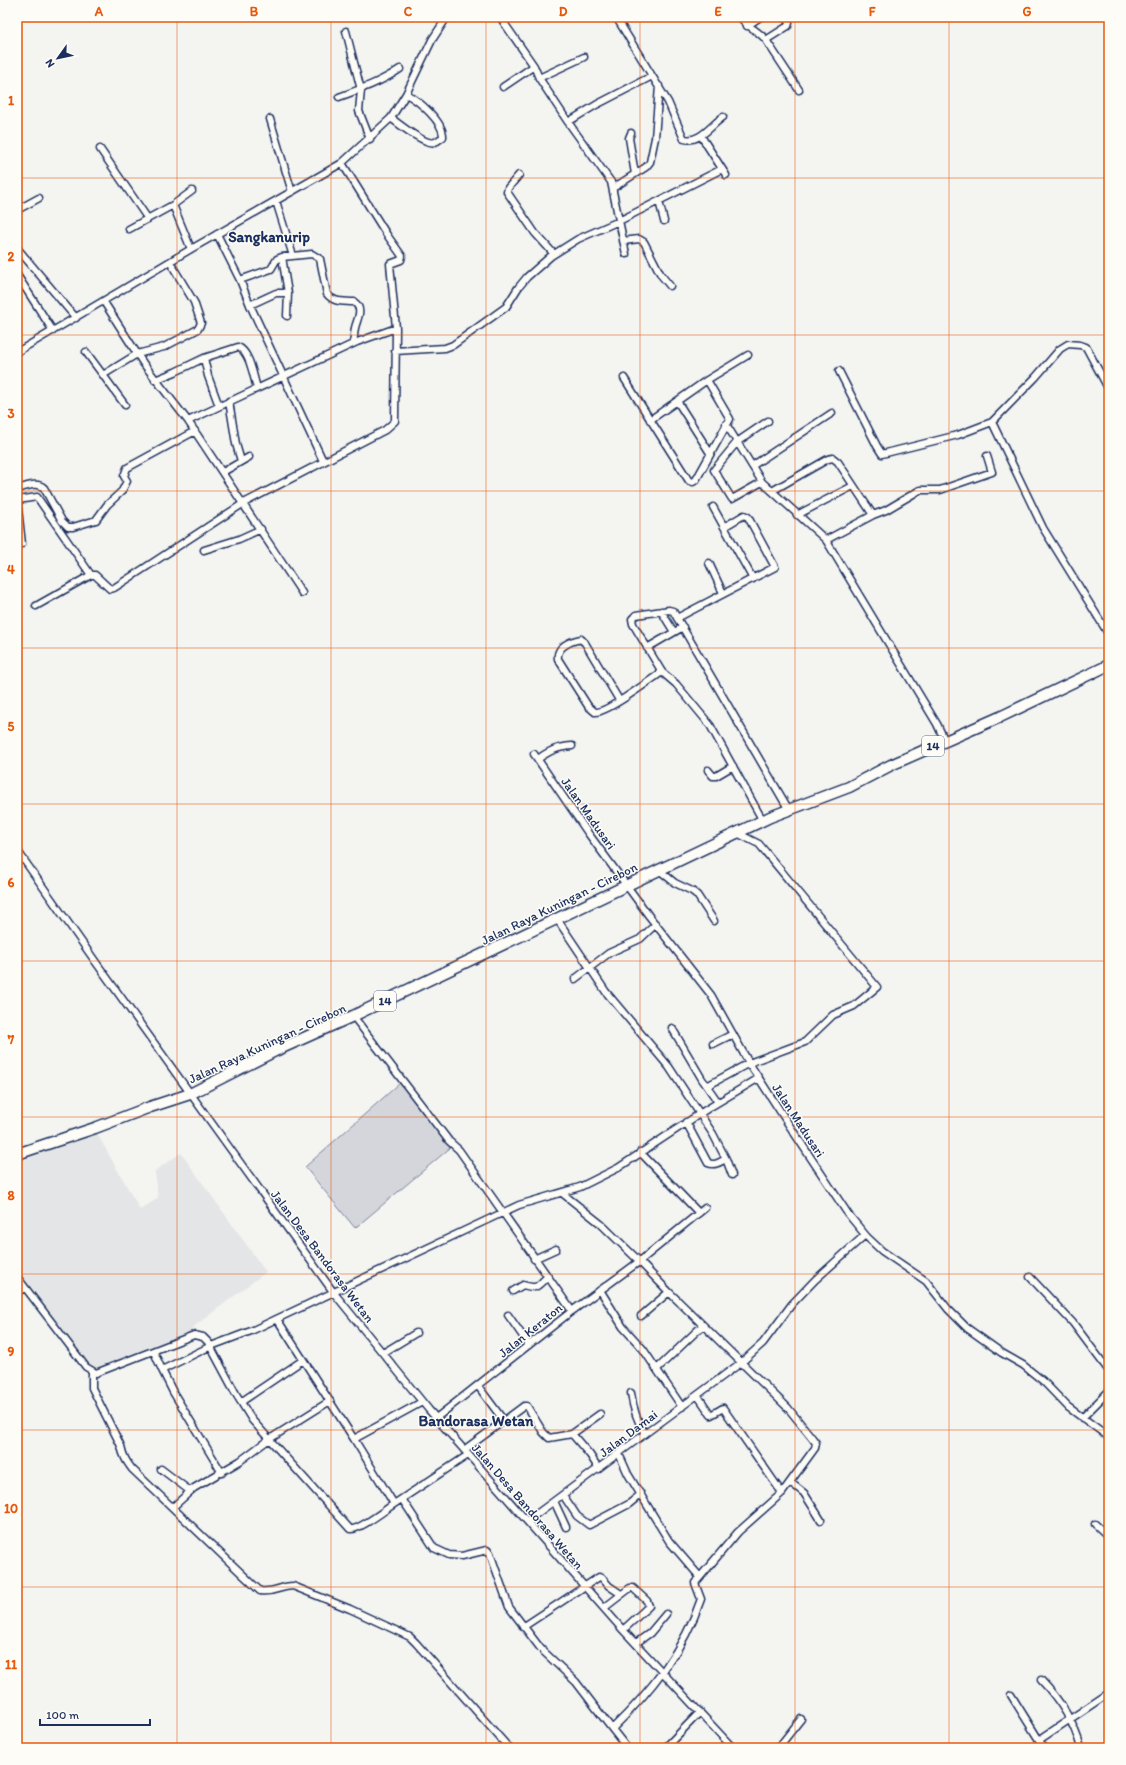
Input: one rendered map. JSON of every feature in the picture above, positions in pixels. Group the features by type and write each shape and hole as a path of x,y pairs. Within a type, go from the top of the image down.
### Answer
{"highway":[{"name":"Jalan Raya Kuningan - Cirebon","path":"17,1154 190,1094 275,1051 353,1016 626,885 788,810 849,787 891,765 1109,664"}],"street":[{"path":"17,352 104,302 191,249 342,163 370,139 391,118 406,94 417,69 447,17"},
{"path":"500,17 534,66 539,78 568,122 612,182 626,254"},
{"path":"616,17 668,102 684,139 688,140 701,136 723,117"},
{"path":"740,17 747,26 761,33 799,90"},
{"path":"747,26 760,17"},
{"path":"766,40 788,26 789,23 786,17"},
{"path":"346,31 361,90 359,111 370,139"},
{"path":"539,78 584,57"},
{"path":"503,87 534,66"},
{"path":"339,97 361,90 387,78 400,68"},
{"path":"568,122 596,105 652,76"},
{"path":"613,188 646,167 650,162 655,138 659,86"},
{"path":"391,118 429,143 435,142 443,137 443,132 438,123 419,103 406,94"},
{"path":"270,119 292,192"},
{"path":"631,134 630,138 635,174"},
{"path":"701,136 726,175"},
{"path":"100,149 148,219"},
{"path":"22,544 17,500 37,497 91,575 95,575 110,589 114,588 244,503 385,430 394,421 396,328 390,264 401,260 402,256 342,163"},
{"path":"395,351 445,348 453,345 506,307 527,277 554,254 582,237 619,221 722,169"},
{"path":"520,175 508,188 507,192 535,233 554,254"},
{"path":"129,229 173,205 192,191"},
{"path":"17,210 39,198"},
{"path":"276,200 293,256"},
{"path":"659,201 664,221"},
{"path":"173,205 191,249"},
{"path":"217,234 240,280 282,376 323,461"},
{"path":"623,241 639,239 644,242 658,270 670,286"},
{"path":"17,248 76,318"},
{"path":"240,280 271,269 277,259 282,257 312,254 320,259 330,297 333,300 354,302 356,304 360,316 355,326 353,344"},
{"path":"282,257 288,293 287,316"},
{"path":"104,375 137,354 164,347 198,328 201,323 194,302 170,262"},
{"path":"17,275 53,331"},
{"path":"250,305 276,293 288,293"},
{"path":"104,302 155,380 195,430 302,594"},
{"path":"188,421 353,344 396,328"},
{"path":"839,371 882,454 958,435 992,422 1035,378 1060,349 1068,344 1086,347 1098,366 1107,386 1109,386"},
{"path":"155,380 204,358 238,347 243,349 247,356 257,388"},
{"path":"86,352 125,405"},
{"path":"650,420 707,380 748,355"},
{"path":"204,358 208,376 219,406"},
{"path":"624,378 689,481 693,482 696,480 730,419 707,380"},
{"path":"229,401 236,444 241,461"},
{"path":"677,401 710,453"},
{"path":"752,466 832,413"},
{"path":"762,482 732,499 714,470 737,442 768,421"},
{"path":"992,422 1043,528 1109,635"},
{"path":"726,424 762,482 826,540 933,718 945,741"},
{"path":"17,489 36,484 41,485 62,521 68,527 73,528 96,520 107,505 122,491 127,481 124,476 127,468 195,430"},
{"path":"826,540 873,515 886,510 920,490 940,490 992,472 987,456"},
{"path":"223,472 249,457"},
{"path":"772,492 828,459 833,458 838,462 873,515"},
{"path":"797,514 853,486"},
{"path":"713,507 753,578"},
{"path":"678,618 723,593 741,586 753,578 774,569 774,563 748,517 744,515 724,527"},
{"path":"204,550 239,539 261,529"},
{"path":"709,563 723,593"},
{"path":"36,606 91,575"},
{"path":"759,823 733,766 710,725 676,684 662,672 632,624 632,620 636,614 669,610 673,611 788,810"},
{"path":"661,611 674,632"},
{"path":"647,648 683,627"},
{"path":"619,700 585,643 581,639 560,648 558,659 588,706 595,712 599,713 619,700 662,672"},
{"path":"538,759 549,751 559,747 572,746"},
{"name":"Jalan Madusari","path":"534,754 588,833 626,885 711,995 749,1063 848,1214 865,1235 882,1251 926,1281 948,1309 967,1328 1002,1353 1028,1369 1043,1381 1068,1407 1109,1437"},
{"path":"708,770 713,776 716,776 733,766"},
{"path":"707,1086 749,1063 804,1042 833,1015 854,1006 877,987 759,844 741,832"},
{"name":"Jalan Desa Bandorasa Wetan","path":"17,850 190,1094 334,1293 422,1402 466,1453 623,1630 733,1748"},
{"path":"659,870 675,883 697,895 714,921"},
{"path":"557,919 606,992 669,1067 700,1113 726,1159 732,1175"},
{"path":"574,979 591,968 609,953 640,939 656,924"},
{"path":"353,1016 449,1141 459,1150 504,1213 534,1259 572,1311"},
{"path":"672,1028 718,1102"},
{"path":"713,1044 733,1034"},
{"path":"162,1370 211,1346 251,1331 334,1293 519,1205 580,1187 612,1171 700,1113 759,1078"},
{"path":"686,1122 708,1163 720,1163 726,1159"},
{"path":"640,1152 699,1214"},
{"path":"562,1193 601,1224 640,1261 669,1292 788,1408 816,1443 812,1453 782,1493 738,1532 700,1577 695,1586 700,1595 700,1602 681,1644 663,1672 644,1696 612,1729"},
{"name":"Jalan Keraton","path":"436,1418 572,1311 640,1261 705,1208"},
{"name":"Jalan Damai","path":"527,1522 742,1362 763,1343 792,1304 815,1280 865,1235"},
{"path":"534,1259 556,1249"},
{"path":"17,1277 86,1367 92,1372 96,1373 154,1352 194,1335 203,1337 211,1346 252,1420 268,1440 350,1529 353,1530 402,1499 466,1453 524,1406 527,1406 543,1432 550,1438 572,1434 600,1414"},
{"path":"513,1291 523,1285 531,1289 535,1288 547,1277"},
{"path":"1030,1277 1073,1323 1109,1371"},
{"path":"17,1292 25,1288"},
{"path":"600,1290 623,1327 640,1345 682,1407"},
{"path":"641,1316 669,1292"},
{"path":"508,1315 529,1345"},
{"path":"277,1319 394,1504"},
{"path":"657,1369 703,1325"},
{"path":"383,1353 416,1333"},
{"path":"154,1352 173,1392 222,1472"},
{"path":"241,1402 303,1360"},
{"path":"92,1372 92,1388 121,1446 126,1460 132,1469 260,1591 270,1592 286,1586 293,1586 350,1609 410,1637 509,1748"},
{"path":"478,1386 504,1421"},
{"path":"1082,1418 1109,1391"},
{"path":"631,1393 632,1404 638,1422 645,1434"},
{"path":"698,1396 711,1415 723,1408 782,1493"},
{"path":"172,1507 190,1491 222,1472 268,1440 330,1401"},
{"path":"354,1439 422,1402"},
{"path":"572,1434 599,1469"},
{"path":"619,1454 628,1474 669,1542 700,1577"},
{"path":"161,1469 190,1491"},
{"path":"790,1482 804,1493 821,1520"},
{"path":"563,1495 577,1516 589,1525 624,1507 641,1494"},
{"path":"402,1499 434,1548 449,1555 462,1556 481,1550 487,1550 490,1553 495,1563 509,1607 541,1649 576,1682 627,1748"},
{"path":"554,1501 566,1526"},
{"path":"1096,1524 1109,1538"},
{"path":"524,1627 599,1577 621,1594"},
{"path":"604,1608 627,1589 633,1588 649,1604 649,1606 623,1630"},
{"path":"636,1643 650,1633 666,1614"},
{"path":"1042,1680 1070,1719 1081,1748"},
{"path":"1039,1740 1109,1693"},
{"path":"1011,1695 1044,1748"},
{"path":"665,1748 700,1712"},
{"path":"778,1748 801,1718"}],"shaded area":[{"path":"400,1083 450,1148 355,1228 305,1167"},
{"path":"95,1130 140,1210 158,1198 155,1171 181,1153 266,1272 192,1328 192,1335 99,1372 86,1365 17,1273 17,1161"}],"district":[{"name":"Sangkanurip","path":"269,237"},
{"name":"Bandorasa Wetan","path":"476,1421"}]}
